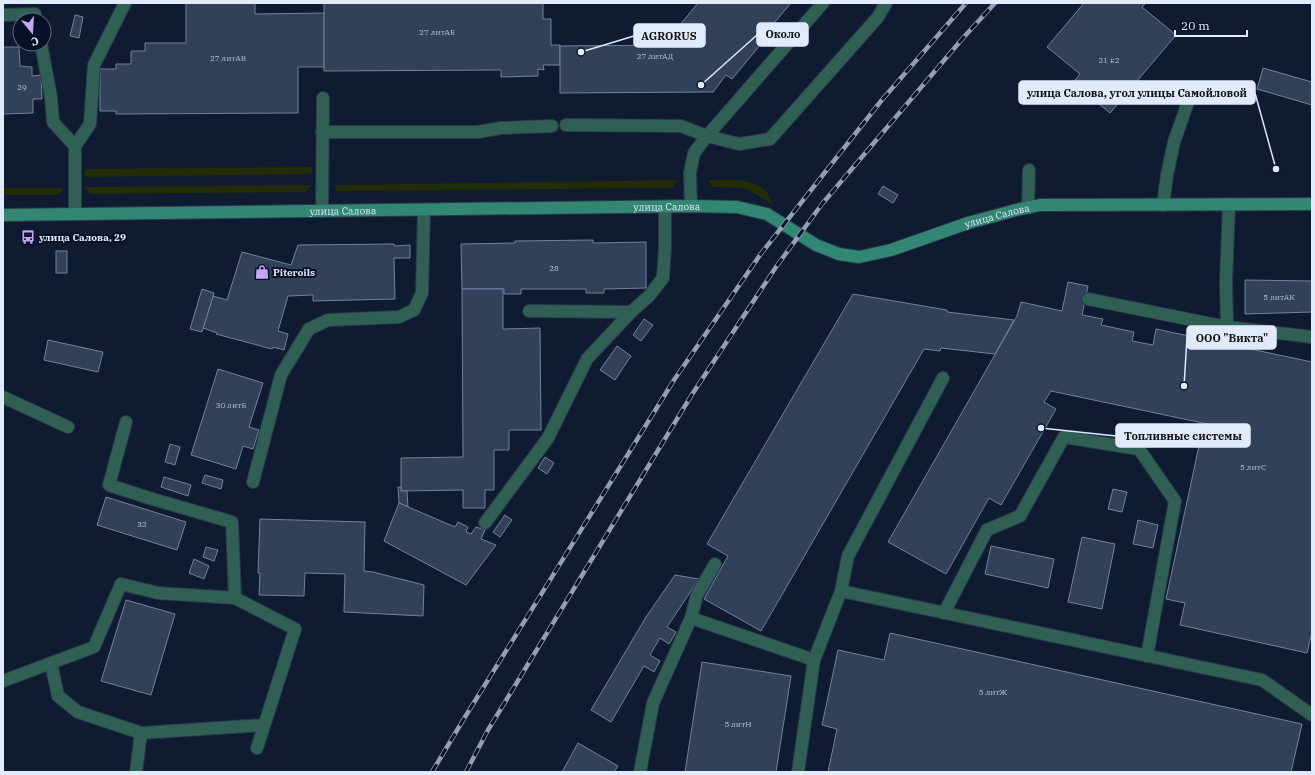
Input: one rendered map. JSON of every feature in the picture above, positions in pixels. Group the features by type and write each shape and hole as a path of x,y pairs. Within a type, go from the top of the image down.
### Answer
{"street":[{"name":"улица Салова","path":"3,215 738,206 766,214 816,245 839,254 859,257 891,250 968,223 1040,205 1312,204"}],"lane":[{"path":"75,214 75,146 90,124 94,65 125,3"},
{"path":"691,206 690,173 694,153 707,136 823,3"},
{"path":"566,125 681,126 707,136 738,144 770,139 878,17 886,3"},
{"path":"43,52 51,97 52,122 75,146"},
{"path":"322,211 323,98"},
{"path":"1163,205 1167,175 1174,142 1188,102"},
{"path":"322,132 478,132 501,128 552,126"},
{"path":"1028,208 1029,170"},
{"path":"1227,327 1226,281 1229,204"},
{"path":"486,523 548,438 586,359 631,312 649,296 663,278 666,248 665,207"},
{"path":"253,482 281,375 309,329 328,320 399,318 414,310 422,293 424,210"},
{"path":"1088,299 1227,327 1312,337"},
{"path":"529,311 631,312"},
{"path":"798,772 814,660 841,591 848,556 943,378"},
{"path":"3,398 68,427"},
{"path":"126,422 109,484 148,498 232,522 235,598"},
{"path":"944,613 987,530 1020,516 1064,437 1139,449 1175,501 1147,656"},
{"path":"640,772 652,703 691,618 697,595 715,564"},
{"path":"3,681 94,647 121,584 158,593 235,598 295,629 257,748"},
{"path":"841,591 1262,680 1312,715"},
{"path":"691,618 814,660"},
{"path":"51,663 58,696 78,712 141,733 264,725"},
{"path":"136,772 141,733"}],"green space":[{"path":"312,167 312,174 85,177 85,169"},
{"path":"678,180 673,188 338,191 333,185"},
{"path":"707,180 739,180 755,184 768,193 773,205 749,190 741,188 713,187"},
{"path":"312,185 306,192 90,194 85,187"},
{"path":"3,188 64,188 58,195 3,195"}],"building":[{"path":"186,3 255,3 255,14 324,13 324,67 298,67 298,113 116,114 116,111 100,111 100,69 116,69 116,64 131,64 131,51 145,51 145,43 186,43"},
{"path":"324,3 543,3 543,19 551,19 551,45 560,45 560,65 543,65 544,70 538,69 538,76 501,77 501,70 324,71"},
{"path":"698,3 791,3 770,28 767,26 756,40 761,44 732,79 726,75 713,92 560,93 560,46 674,45 674,32"},
{"path":"1084,3 1146,3 1142,7 1176,35 1110,113 1073,83 1080,74 1047,47"},
{"path":"75,15 83,17 79,38 70,36"},
{"path":"3,47 12,47 12,52 19,52 20,66 32,67 32,76 41,75 42,99 33,99 33,113 3,114"},
{"path":"1263,68 1312,82 1312,105 1257,89"},
{"path":"883,186 898,195 893,203 878,194"},
{"path":"593,240 593,243 646,242 646,288 604,289 604,293 586,293 586,289 521,289 521,294 504,294 504,289 462,289 461,244 515,243 515,241"},
{"path":"394,244 394,246 410,245 410,258 394,258 395,299 313,301 313,295 288,296 278,331 288,334 284,350 273,347 272,349 216,334 217,333 203,328 213,296 227,300 242,252 291,265 298,245"},
{"path":"56,251 67,251 67,273 56,273"},
{"path":"1245,280 1312,281 1312,312 1245,314"},
{"path":"1068,282 1088,286 1082,315 1103,319 1101,325 1134,332 1132,341 1153,345 1156,329 1312,362 1312,632 1307,653 1180,625 1185,603 1166,599 1202,432 1221,436 1222,427 1051,391 1044,402 1056,409 1001,505 989,498 946,574 888,542 1017,316 1021,302 1062,311"},
{"path":"202,289 214,293 202,332 190,329"},
{"path":"462,289 503,289 503,329 540,328 541,430 509,430 509,450 494,450 494,490 485,490 485,508 463,508 463,490 401,491 401,458 463,457"},
{"path":"853,294 947,310 947,312 1014,320 995,354 941,348 940,351 924,349 761,631 704,599 728,556 707,544"},
{"path":"644,319 653,325 641,341 633,335"},
{"path":"48,340 103,352 98,372 44,360"},
{"path":"617,346 631,356 615,380 600,370"},
{"path":"218,369 263,383 249,427 259,430 253,449 243,446 236,469 191,455"},
{"path":"170,444 180,447 175,465 165,462"},
{"path":"545,457 554,463 547,474 538,468"},
{"path":"205,475 223,480 221,489 202,483"},
{"path":"164,477 191,485 188,496 161,487"},
{"path":"398,487 401,487 401,491 407,491 408,507 399,503"},
{"path":"1113,489 1127,492 1122,512 1108,509"},
{"path":"106,497 186,522 177,550 97,525"},
{"path":"399,503 455,527 458,522 468,527 466,532 471,534 476,527 485,530 481,539 496,545 466,585 384,541"},
{"path":"505,515 512,520 500,537 493,532"},
{"path":"260,519 365,522 364,571 424,585 423,616 344,612 345,574 305,573 304,596 259,595 260,573 258,573"},
{"path":"1138,520 1158,525 1153,548 1133,544"},
{"path":"1082,537 1115,544 1102,609 1068,602"},
{"path":"991,546 1054,559 1048,588 985,574"},
{"path":"206,547 218,550 214,561 203,557"},
{"path":"194,559 209,566 204,579 189,573"},
{"path":"675,575 699,579 667,627 676,632 669,644 660,638 650,655 660,661 654,672 644,666 611,722 591,710 646,617"},
{"path":"126,600 175,614 151,695 101,681"},
{"path":"890,633 1302,724 1291,772 828,772 837,729 822,725 838,650 884,660"},
{"path":"702,662 791,676 776,772 685,772"},
{"path":"578,743 618,766 614,772 562,772"}],"railway":[{"path":"432,772 674,380 760,255 881,101 966,3"},
{"path":"466,772 488,730 691,396 776,267 822,204 963,38 995,3"}],"place":[{"name":"AGRORUS","path":"581,52"},
{"name":"Около","path":"701,85"},
{"name":"улица Салова, угол улицы Самойловой","path":"1276,169"},
{"name":"улица Салова, 29","path":"28,237"},
{"name":"Piteroils","path":"262,272"},
{"name":"ООО \"Викта\"","path":"1184,386"},
{"name":"Топливные системы","path":"1041,428"}]}
